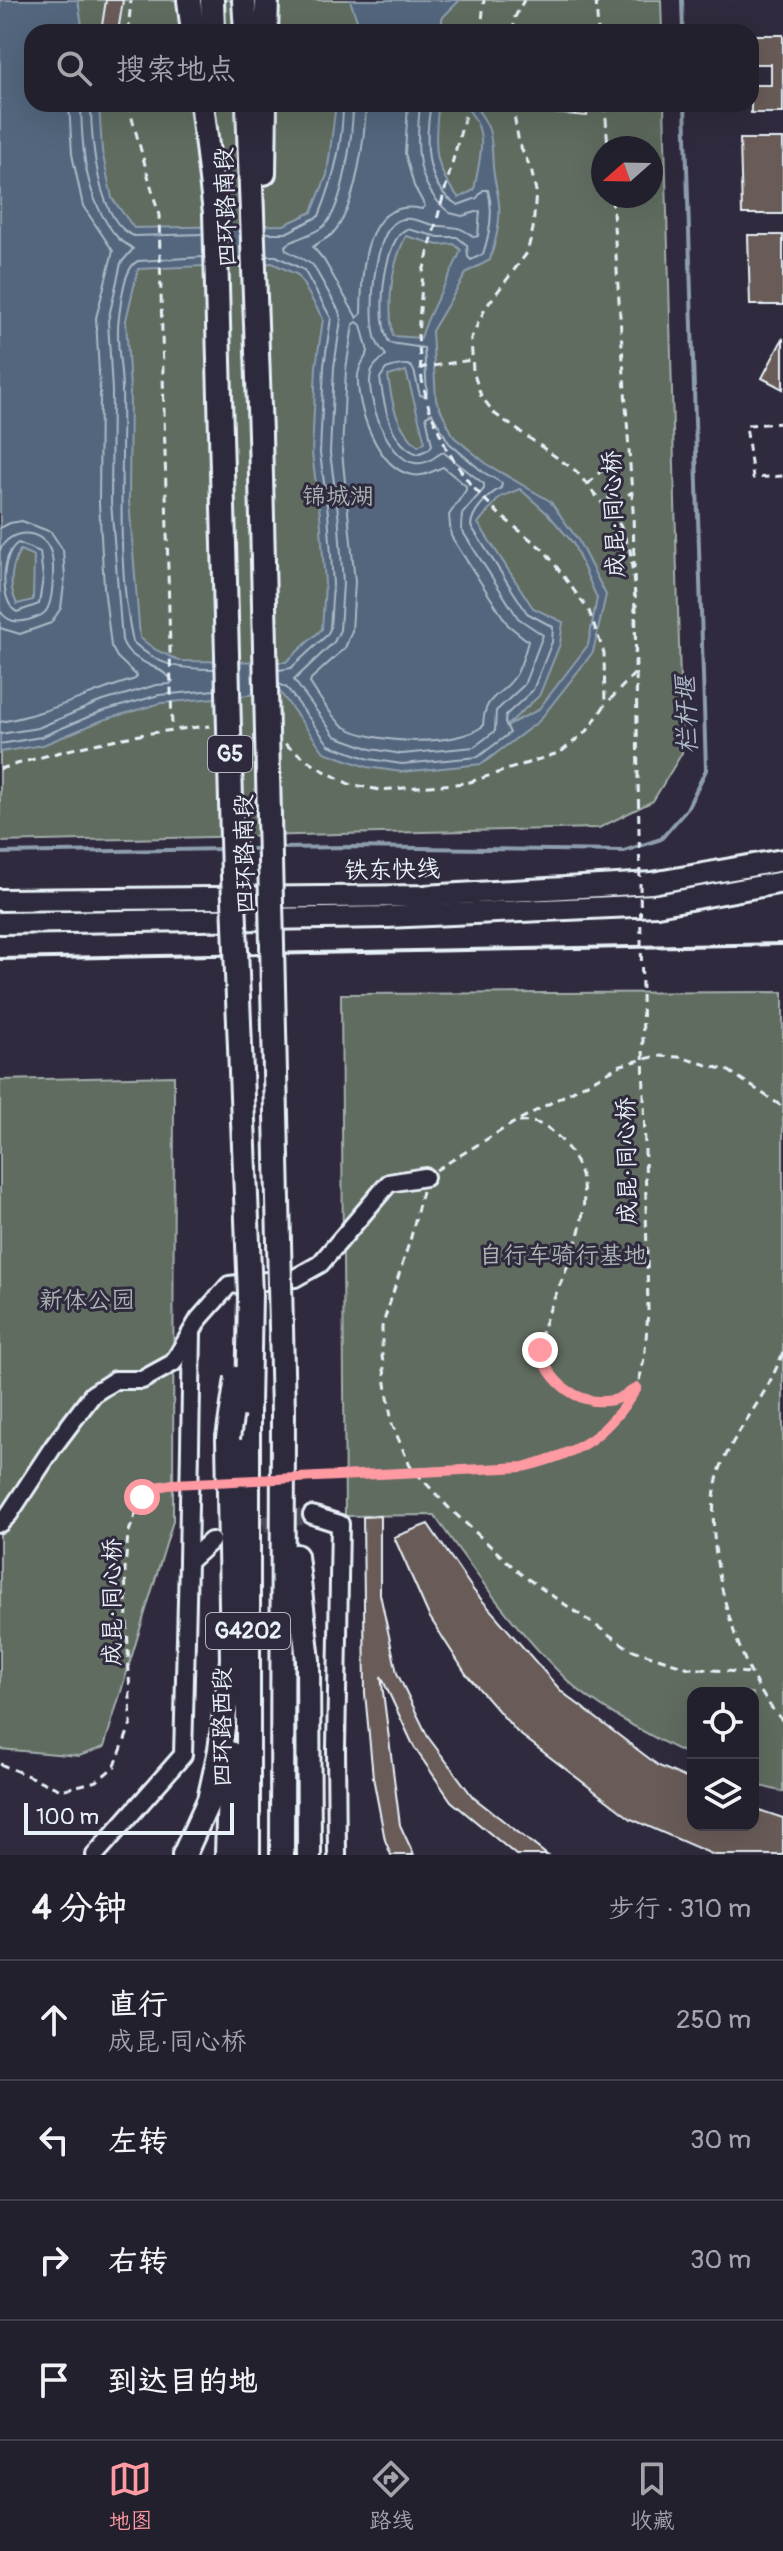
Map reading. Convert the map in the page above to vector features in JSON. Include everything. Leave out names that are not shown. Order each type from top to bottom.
[{"type":"highway","points":[[189,0],[192,24]]},
{"type":"highway","points":[[212,0],[213,24]]},
{"type":"highway","points":[[244,0],[246,24]]},
{"type":"highway","points":[[266,24],[267,0]]},
{"type":"highway","points":[[203,112],[215,213]]},
{"type":"highway","name":"四环路南段","points":[[214,112],[233,875],[250,1294],[248,1406]]},
{"type":"highway","name":"四环路南段","points":[[248,112],[260,434],[284,1447]]},
{"type":"highway","points":[[260,434],[265,112]]},
{"type":"highway","name":"G5","points":[[184,1855],[209,1800],[220,1750],[232,1660],[228,1438],[250,1294]]},
{"type":"highway","name":"四环路西段","points":[[248,1406],[248,1855]]},
{"type":"highway","name":"G5","points":[[284,1447],[308,1660],[309,1855]]},
{"type":"highway","name":"G4202","points":[[282,1855],[284,1447]]},
{"type":"highway","points":[[227,1855],[232,1660]]},
{"type":"main road","name":"铁东快线","points":[[0,900],[424,896],[652,883],[783,860]]},
{"type":"main road","name":"铁东快线","points":[[0,923],[386,917],[657,905],[783,882]]},
{"type":"street","points":[[0,1523],[93,1394],[115,1380],[142,1380],[173,1363],[192,1329],[229,1285],[295,1278],[320,1264],[389,1183],[425,1177]]},
{"type":"street","points":[[95,1855],[183,1755],[192,1329]]},
{"type":"street","points":[[312,1515],[340,1524],[337,1855]]},
{"type":"street","points":[[188,1562],[211,1541]]},
{"type":"path","points":[[129,24],[131,0]]},
{"type":"path","points":[[482,24],[484,0]]},
{"type":"path","points":[[514,24],[524,0]]},
{"type":"path","points":[[596,0],[598,24]]},
{"type":"path","points":[[130,112],[159,215],[172,729]]},
{"type":"path","points":[[466,112],[423,272],[419,368],[429,408],[447,450],[470,484],[500,515],[545,551],[589,611],[604,653],[605,705]]},
{"type":"path","points":[[285,744],[317,767],[349,784],[380,790],[467,783],[561,752],[588,730],[605,705],[635,673],[636,603],[630,550],[620,525],[576,471],[495,414],[481,396],[473,371],[471,338],[486,307],[527,253],[533,229],[536,191],[531,169],[519,143],[513,112]]},
{"type":"path","points":[[606,112],[607,136]]},
{"type":"path","name":"成昆·同心桥","points":[[0,1764],[61,1790],[97,1781],[115,1766],[131,1724],[125,1570],[128,1534],[142,1497],[157,1487],[523,1467],[557,1458],[600,1435],[619,1415],[637,1388],[645,1351],[648,1311],[632,492],[613,208]]},
{"type":"path","points":[[419,368],[473,360]]},
{"type":"path","points":[[783,423],[746,425],[753,478],[783,476]]},
{"type":"path","points":[[588,484],[608,464],[619,476],[606,493],[613,505],[632,492]]},
{"type":"path","points":[[0,769],[65,749],[172,729],[216,726]]},
{"type":"path","points":[[749,1673],[689,1668],[630,1649],[522,1575],[449,1508],[410,1466],[392,1424],[382,1356],[382,1327],[411,1237],[425,1177],[515,1122],[621,1065],[657,1056],[679,1057],[729,1071],[783,1107]]},
{"type":"path","points":[[515,1122],[532,1121],[545,1126],[562,1140],[574,1157],[585,1199],[582,1226],[541,1334],[540,1350],[544,1365],[562,1388],[597,1401],[616,1400],[637,1388]]},
{"type":"path","points":[[783,1353],[766,1389],[728,1450],[715,1487],[712,1527],[717,1564],[749,1673],[764,1699],[783,1721]]},
{"type":"green space","name":"锦城湖","points":[[0,0],[661,0],[662,24],[24,24],[24,112],[664,112],[682,753],[653,801],[599,828],[0,842]]},
{"type":"green space","name":"自行车骑行基地","points":[[783,992],[783,1792],[759,1786],[759,1687],[687,1687],[687,1754],[611,1713],[568,1681],[514,1622],[434,1515],[345,1516],[341,994]]},
{"type":"green space","name":"新体公园","points":[[174,1076],[173,1521],[104,1747],[79,1756],[0,1749],[0,1080]]},
{"type":"water","name":"锦城湖","points":[[0,0],[78,0],[82,24],[24,24],[24,112],[100,112],[102,151],[112,198],[134,228],[284,225],[312,212],[327,175],[335,112],[438,112],[437,156],[444,176],[459,198],[474,190],[481,144],[477,124],[470,112],[479,112],[490,134],[499,204],[498,225],[490,260],[467,272],[432,331],[436,400],[454,437],[488,465],[550,501],[578,540],[606,595],[593,652],[539,721],[482,764],[402,772],[367,767],[324,752],[280,692],[161,703],[103,720],[43,745],[0,752]],"holes":[[[406,236],[438,245],[454,244],[461,250],[421,338],[393,336],[390,311],[392,285]],[[272,263],[298,275],[323,319],[316,366],[312,454],[325,584],[322,629],[286,662],[180,661],[156,650],[140,638],[129,501],[130,390],[126,320],[138,269]],[[406,371],[425,442],[418,446],[400,423],[388,376]],[[520,489],[548,514],[573,543],[597,598],[588,645],[538,710],[506,726],[539,696],[560,644],[563,622],[533,608],[478,523],[500,497]],[[20,550],[34,556],[33,600],[17,604],[12,577]]]},
{"type":"water","points":[[350,0],[460,0],[442,18],[442,24],[358,24]]},
{"type":"building","points":[[106,0],[123,0],[119,24],[102,24]]},
{"type":"building","points":[[759,35],[783,35],[783,113],[751,113],[759,112],[759,85],[771,85],[771,64],[759,64]]},
{"type":"building","points":[[542,112],[587,112],[587,116]]},
{"type":"building","points":[[740,139],[783,139],[783,214],[742,214]]},
{"type":"building","points":[[748,235],[783,235],[783,305],[750,305]]},
{"type":"building","points":[[783,338],[783,389],[762,378]]},
{"type":"building","points":[[380,1516],[380,1594],[397,1673],[428,1737],[473,1797],[547,1855],[516,1855],[451,1801],[414,1747],[381,1676],[400,1825],[414,1855],[391,1855],[385,1840],[373,1777],[365,1693],[363,1517]]},
{"type":"building","points":[[428,1524],[474,1591],[562,1692],[659,1766],[687,1778],[687,1831],[759,1831],[759,1810],[783,1818],[783,1855],[714,1855],[631,1819],[517,1732],[466,1674],[429,1616],[394,1537]]},
{"type":"waterway","name":"栏杆堰","points":[[682,0],[683,24]]},
{"type":"waterway","name":"栏杆堰","points":[[278,848],[624,851],[661,839],[687,809],[706,770],[685,112]]},
{"type":"waterway","name":"栏杆堰","points":[[0,853],[226,849]]},
{"type":"waterway","name":"栏杆堰","points":[[238,849],[262,849]]},
{"type":"tunnel","points":[[240,1532],[312,1515]]},
{"type":"railway","points":[[0,959],[783,944]]},
{"type":"route","points":[[142,1497],[157,1487],[173,1484],[523,1467],[557,1458],[600,1435],[619,1415],[637,1388],[616,1400],[597,1401],[578,1396],[562,1388],[552,1378],[540,1350]]}]
